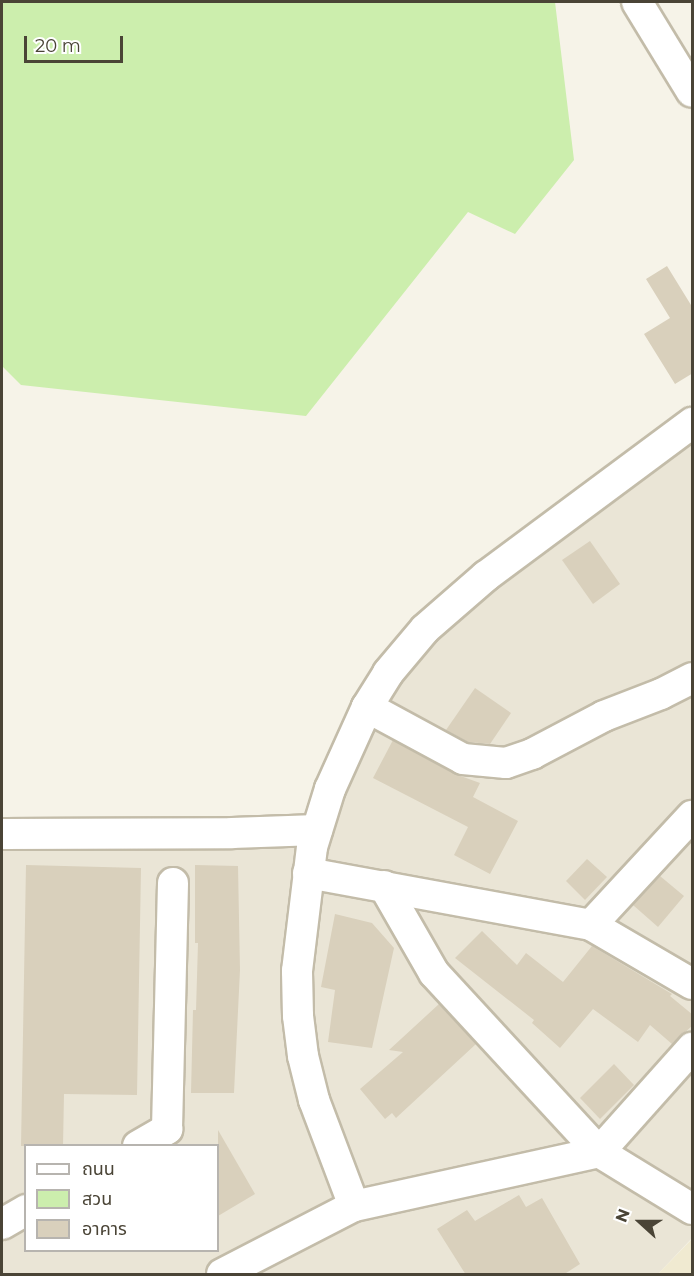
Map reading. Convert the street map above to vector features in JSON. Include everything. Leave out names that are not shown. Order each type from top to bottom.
[{"type":"street","points":[[637,2],[693,92]]},
{"type":"street","points":[[354,1206],[314,1100],[303,1056],[298,1016],[297,971],[308,873],[317,830],[330,789],[367,707],[388,673],[425,629],[486,576],[693,423]]},
{"type":"street","points":[[367,707],[463,759],[506,763],[532,754],[604,716],[661,694],[693,678]]},
{"type":"street","points":[[591,925],[693,816]]},
{"type":"street","points":[[2,834],[232,833],[317,830]]},
{"type":"street","points":[[308,873],[591,925],[693,984]]},
{"type":"street","points":[[141,1144],[167,1129],[172,883]]},
{"type":"street","points":[[384,886],[434,973],[599,1152],[693,1209]]},
{"type":"street","points":[[222,1275],[354,1206],[599,1152],[693,1048]]},
{"type":"shaded area","points":[[692,423],[692,1238],[658,1274],[2,1274],[2,834],[317,830],[388,673]]},
{"type":"shaded area","points":[[692,1239],[692,1274],[658,1274]]},
{"type":"green space","points":[[2,2],[555,2],[574,160],[515,234],[468,212],[306,416],[21,385],[2,366]]},
{"type":"building","points":[[667,266],[691,305],[693,303],[693,373],[675,384],[644,334],[670,318],[646,279]]},
{"type":"building","points":[[590,541],[620,584],[593,604],[562,560]]},
{"type":"building","points":[[475,688],[511,713],[490,744],[468,742],[446,730]]},
{"type":"building","points":[[393,740],[455,774],[480,783],[473,797],[518,821],[490,874],[454,855],[468,827],[373,778]]},
{"type":"building","points":[[587,859],[607,877],[585,900],[566,881]]},
{"type":"building","points":[[26,865],[141,868],[137,1095],[64,1094],[63,1144],[24,1144],[21,1146]]},
{"type":"building","points":[[195,865],[238,866],[240,970],[234,1093],[191,1093],[193,1010],[196,1010],[198,943],[195,943]]},
{"type":"building","points":[[660,876],[684,896],[658,927],[633,905]]},
{"type":"building","points":[[335,914],[372,923],[394,948],[372,1048],[328,1042],[335,990],[321,987]]},
{"type":"building","points":[[482,931],[517,965],[526,953],[563,982],[592,946],[672,994],[670,996],[693,1015],[693,1025],[672,1044],[650,1025],[638,1042],[593,1009],[560,1048],[532,1023],[534,1020],[455,958]]},
{"type":"building","points":[[439,1004],[476,1044],[396,1118],[392,1113],[385,1119],[360,1089],[403,1052],[389,1050]]},
{"type":"building","points":[[614,1064],[634,1085],[600,1119],[580,1098]]},
{"type":"building","points":[[218,1130],[255,1194],[219,1215],[219,1144]]},
{"type":"building","points":[[519,1195],[526,1207],[542,1198],[580,1264],[563,1275],[466,1275],[437,1229],[467,1210],[475,1221]]}]
